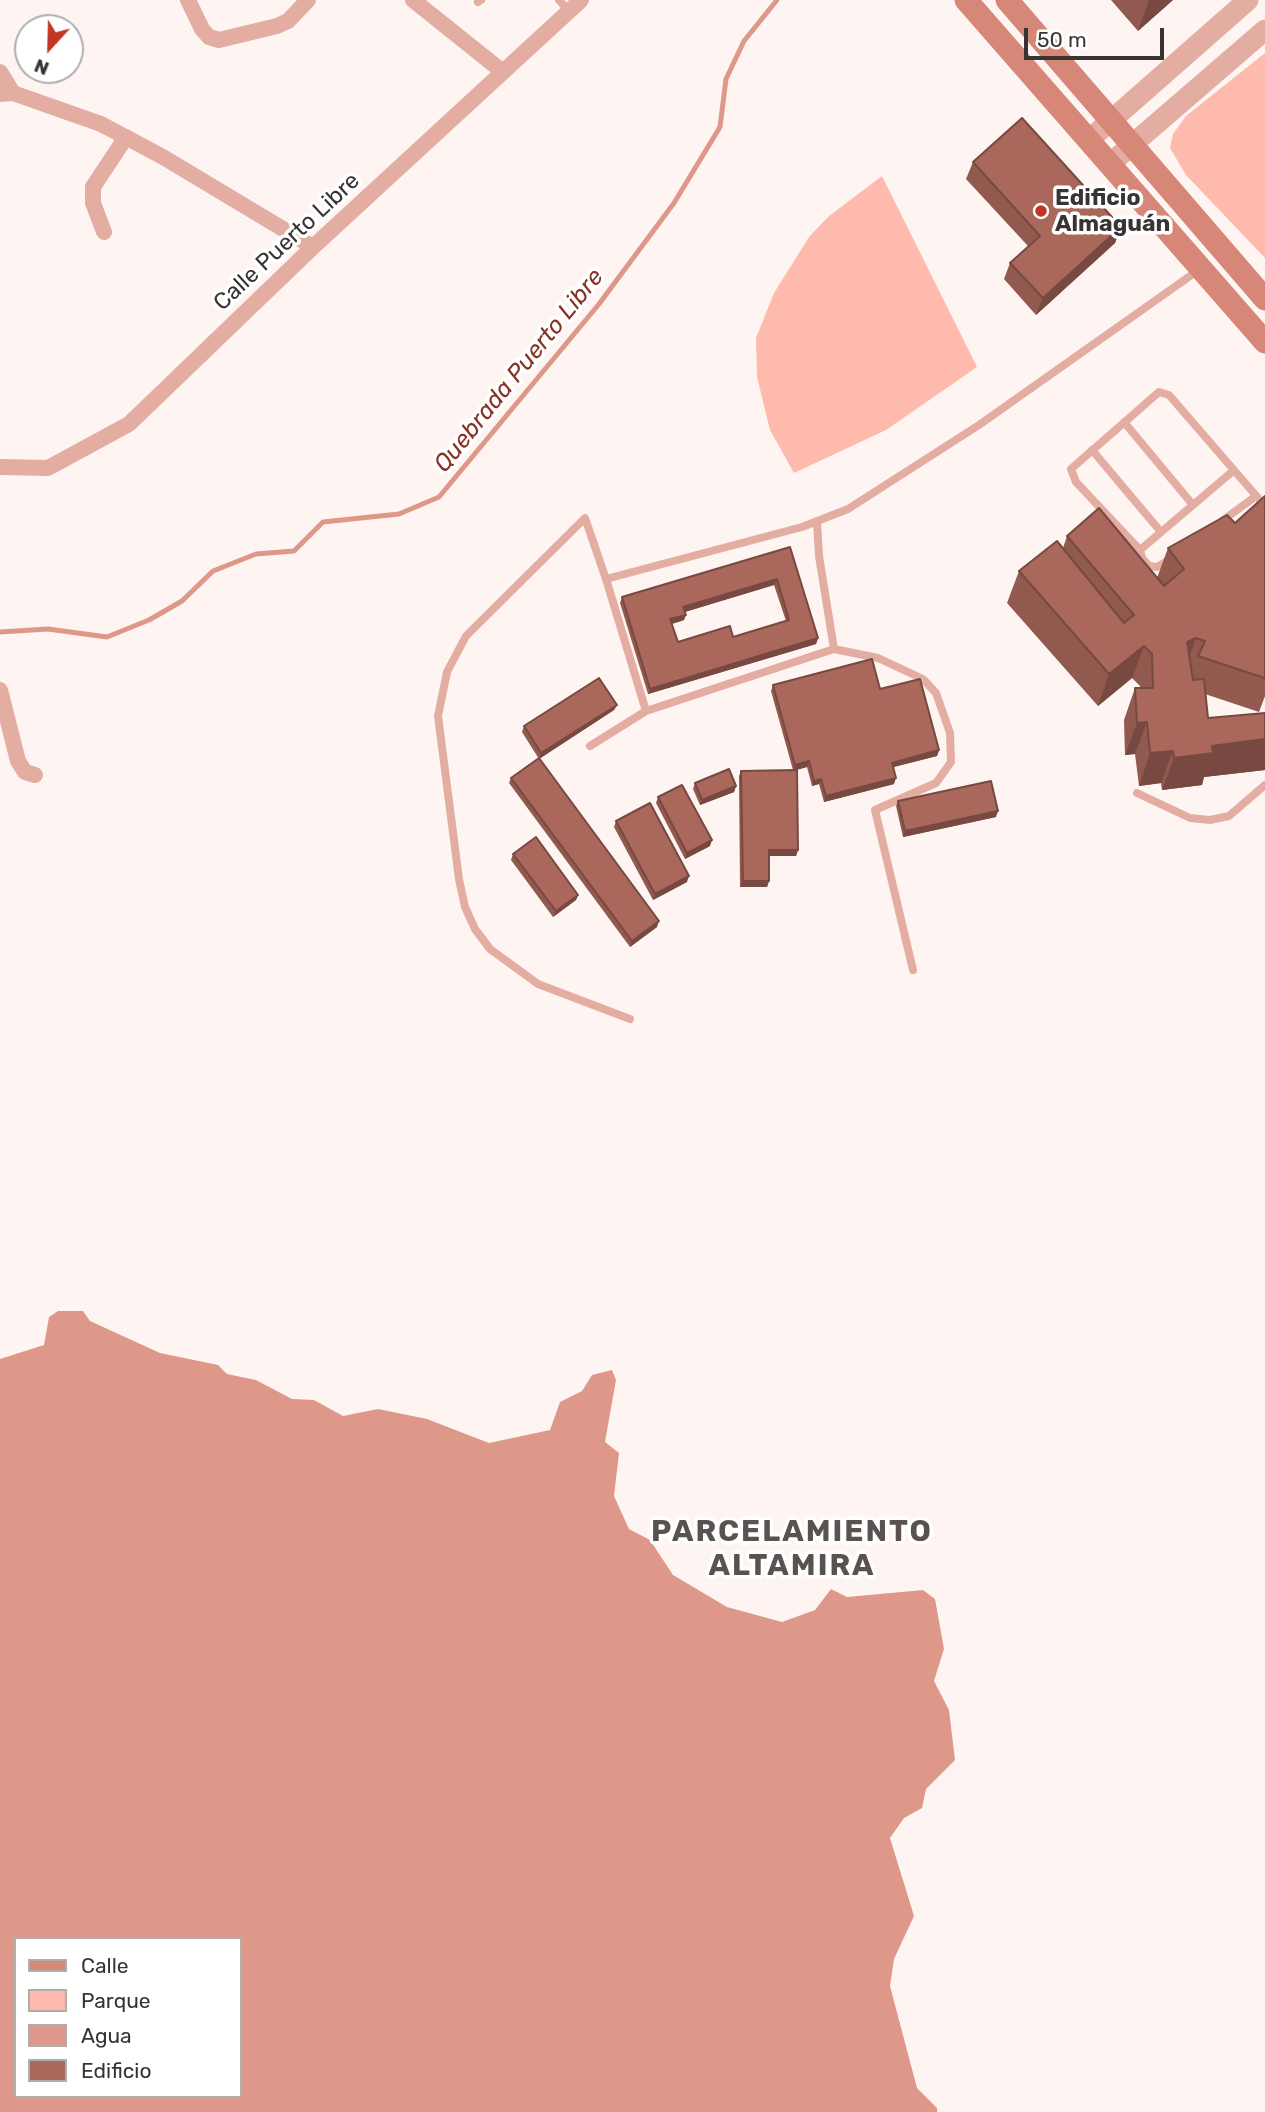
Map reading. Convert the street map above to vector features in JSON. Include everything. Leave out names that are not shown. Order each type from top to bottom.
[{"type":"main road","points":[[967,0],[1265,342]]},
{"type":"main road","points":[[1007,0],[1265,299]]},
{"type":"street","points":[[188,0],[202,29],[209,37],[219,40],[277,26],[288,21],[309,0]]},
{"type":"street","points":[[413,0],[503,72]]},
{"type":"street","points":[[1090,139],[1248,0]]},
{"type":"street","name":"Calle Puerto Libre","points":[[0,467],[48,468],[129,424],[313,247],[503,72],[570,4]]},
{"type":"street","points":[[1111,163],[1265,30]]},
{"type":"street","points":[[0,72],[7,93],[56,106],[126,137],[313,247]]},
{"type":"street","points":[[104,232],[93,203],[93,187],[126,137]]},
{"type":"street","points":[[1201,269],[1224,251]]},
{"type":"street","points":[[0,690],[18,761],[25,772],[35,775]]},
{"type":"lane","points":[[606,579],[817,521],[848,509],[979,425],[1201,269]]},
{"type":"lane","points":[[1174,556],[1157,567],[1149,566],[1142,558],[1140,550],[1072,475],[1071,469],[1159,392],[1165,392],[1265,506]]},
{"type":"lane","points":[[1124,422],[1192,505]]},
{"type":"lane","points":[[1092,450],[1161,532]]},
{"type":"lane","points":[[1140,550],[1233,471]]},
{"type":"lane","points":[[1215,526],[1256,496]]},
{"type":"lane","points":[[630,1019],[538,984],[490,949],[475,929],[459,879],[438,716],[447,673],[467,636],[586,518],[646,710]]},
{"type":"lane","points":[[817,521],[819,556],[834,649]]},
{"type":"lane","points":[[590,746],[646,710],[834,649],[878,658],[923,679],[936,693],[950,733],[951,762],[936,783],[875,810],[913,970]]},
{"type":"lane","points":[[1137,793],[1190,818],[1210,820],[1229,816],[1265,785]]},
{"type":"green space","points":[[1265,53],[1265,258],[1186,175],[1170,148],[1173,134],[1186,116]]},
{"type":"green space","points":[[882,176],[977,367],[886,430],[794,473],[770,430],[757,377],[756,338],[774,293],[809,237],[829,216]]},
{"type":"water","points":[[58,1311],[83,1311],[90,1321],[160,1353],[218,1365],[227,1374],[256,1380],[292,1399],[314,1400],[343,1416],[378,1409],[427,1419],[489,1443],[550,1430],[560,1402],[582,1391],[592,1375],[612,1370],[616,1380],[605,1442],[619,1453],[614,1496],[629,1529],[650,1540],[673,1575],[727,1607],[782,1622],[815,1610],[831,1589],[847,1597],[923,1590],[935,1599],[944,1649],[934,1681],[949,1710],[955,1760],[926,1789],[922,1808],[904,1818],[890,1838],[914,1916],[894,1959],[890,1986],[917,2088],[937,2108],[937,2112],[0,2112],[0,1359],[44,1345],[49,1317]]},
{"type":"building","name":"Edificio Almaguán","points":[[1022,118],[1121,227],[1043,298],[1010,263],[1040,236],[973,162]]},
{"type":"building","points":[[1265,496],[1265,678],[1198,656],[1205,641],[1196,638],[1187,642],[1193,680],[1204,679],[1208,718],[1265,713],[1265,739],[1212,746],[1213,753],[1174,758],[1173,751],[1150,753],[1147,722],[1137,723],[1135,688],[1153,688],[1152,654],[1144,646],[1109,674],[1019,571],[1057,541],[1124,623],[1134,615],[1067,536],[1099,508],[1164,586],[1184,569],[1168,548],[1227,515],[1235,523]]},
{"type":"building","points":[[790,547],[818,638],[650,689],[622,597]],"holes":[[[777,579],[789,620],[733,637],[730,626],[678,642],[670,619],[686,615],[683,607]]]},
{"type":"building","points":[[872,659],[880,689],[920,679],[939,750],[892,763],[896,778],[826,796],[821,779],[814,781],[809,761],[795,765],[773,685]]},
{"type":"building","points":[[599,678],[617,705],[541,753],[524,726]]},
{"type":"building","points":[[539,758],[659,921],[632,941],[511,778]]},
{"type":"building","points":[[729,769],[736,786],[702,800],[695,783]]},
{"type":"building","points":[[797,770],[798,850],[769,850],[769,881],[743,881],[741,771]]},
{"type":"building","points":[[991,781],[998,811],[905,831],[898,801]]},
{"type":"building","points":[[682,785],[712,840],[687,853],[658,797]]},
{"type":"building","points":[[650,803],[689,876],[655,894],[616,821]]},
{"type":"building","points":[[536,837],[578,895],[556,911],[513,854]]},
{"type":"waterway","name":"Quebrada Puerto Libre","points":[[0,632],[48,629],[107,637],[149,620],[182,601],[213,571],[256,554],[294,551],[323,522],[399,514],[439,497],[599,304],[674,203],[720,127],[726,79],[744,41],[777,0]]},
{"type":"place","name":"Edificio Almaguán","points":[[1041,211]]},
{"type":"district","name":"PARCELAMIENTO ALTAMIRA","points":[[792,1549]]}]
